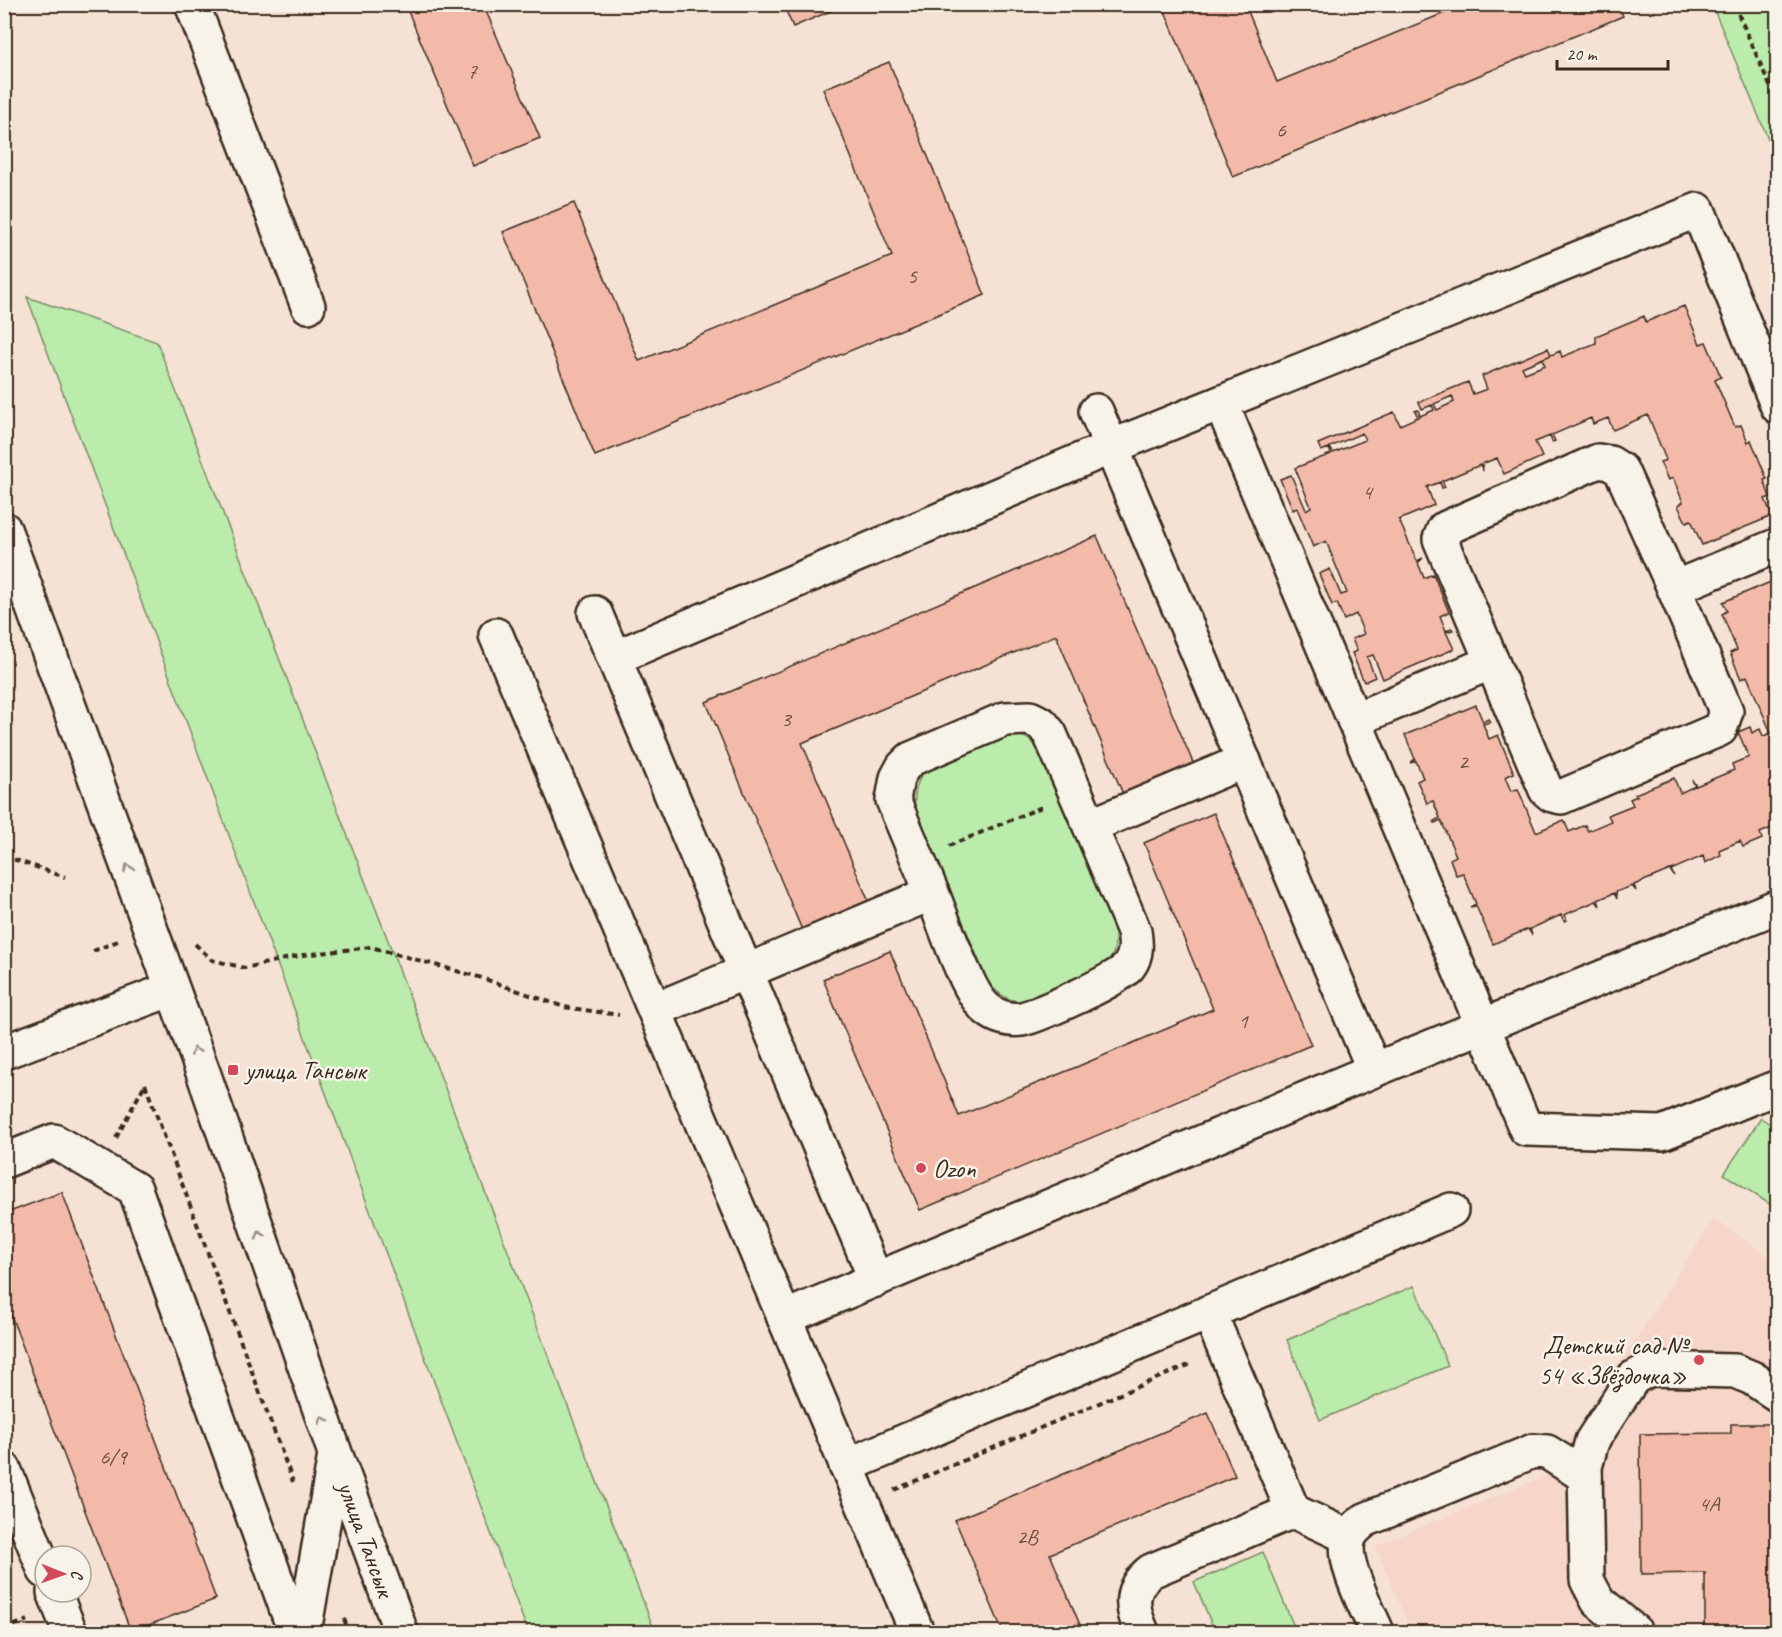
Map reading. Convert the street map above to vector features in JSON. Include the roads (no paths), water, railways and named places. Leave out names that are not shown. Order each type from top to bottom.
[{"type":"street","points":[[192,4],[308,306]]},
{"type":"street","points":[[614,658],[1111,447],[1698,210],[1778,406]]},
{"type":"street","points":[[1221,403],[1526,1129],[1662,1133],[1778,1087]]},
{"type":"street","points":[[1096,411],[1374,1070]]},
{"type":"street","points":[[1598,461],[1610,463],[1621,470],[1674,588],[1726,711],[1720,729],[1561,798],[1552,795],[1546,790],[1440,539],[1441,533],[1444,529],[1598,461]]},
{"type":"street","name":"улица Тансык","points":[[4,529],[172,989],[335,1453],[401,1632]]},
{"type":"street","points":[[1674,588],[1778,545]]},
{"type":"street","points":[[595,613],[876,1280]]},
{"type":"street","points":[[496,635],[917,1632]]},
{"type":"street","points":[[1354,720],[1492,662]]},
{"type":"street","points":[[1021,717],[1042,724],[1050,734],[1090,826],[1134,931],[1136,945],[1134,957],[1128,968],[1114,979],[1022,1018],[998,1016],[976,998],[893,800],[897,778],[911,759],[1005,719],[1021,717]]},
{"type":"street","points":[[1090,826],[1244,761]]},
{"type":"street","points":[[655,1010],[932,893]]},
{"type":"street","points":[[784,1318],[1374,1070],[1778,906]]},
{"type":"street","points":[[4,1053],[172,989]]},
{"type":"street","points":[[4,1161],[54,1141],[135,1190],[295,1632]]},
{"type":"street","points":[[846,1466],[1451,1210]]},
{"type":"street","points":[[1209,1312],[1293,1511],[1349,1537]]},
{"type":"street","points":[[1635,1632],[1598,1601],[1589,1587],[1586,1572],[1585,1476],[1592,1441],[1633,1378],[1645,1371],[1656,1369],[1735,1371],[1752,1378],[1778,1395]]},
{"type":"street","points":[[1377,1632],[1348,1562],[1349,1537],[1365,1520],[1533,1451],[1547,1452],[1585,1476]]},
{"type":"street","points":[[304,1632],[335,1453]]},
{"type":"street","points":[[4,1469],[34,1544]]},
{"type":"street","points":[[1142,1632],[1132,1607],[1136,1588],[1142,1578],[1151,1571],[1293,1511]]},
{"type":"street","points":[[59,1604],[70,1632]]},
{"type":"place","name":"улица Тансык","points":[[233,1070]]},
{"type":"place","name":"Ozon","points":[[921,1168]]},
{"type":"place","name":"Детский сад № 54 «Звёздочка»","points":[[1699,1360]]}]
